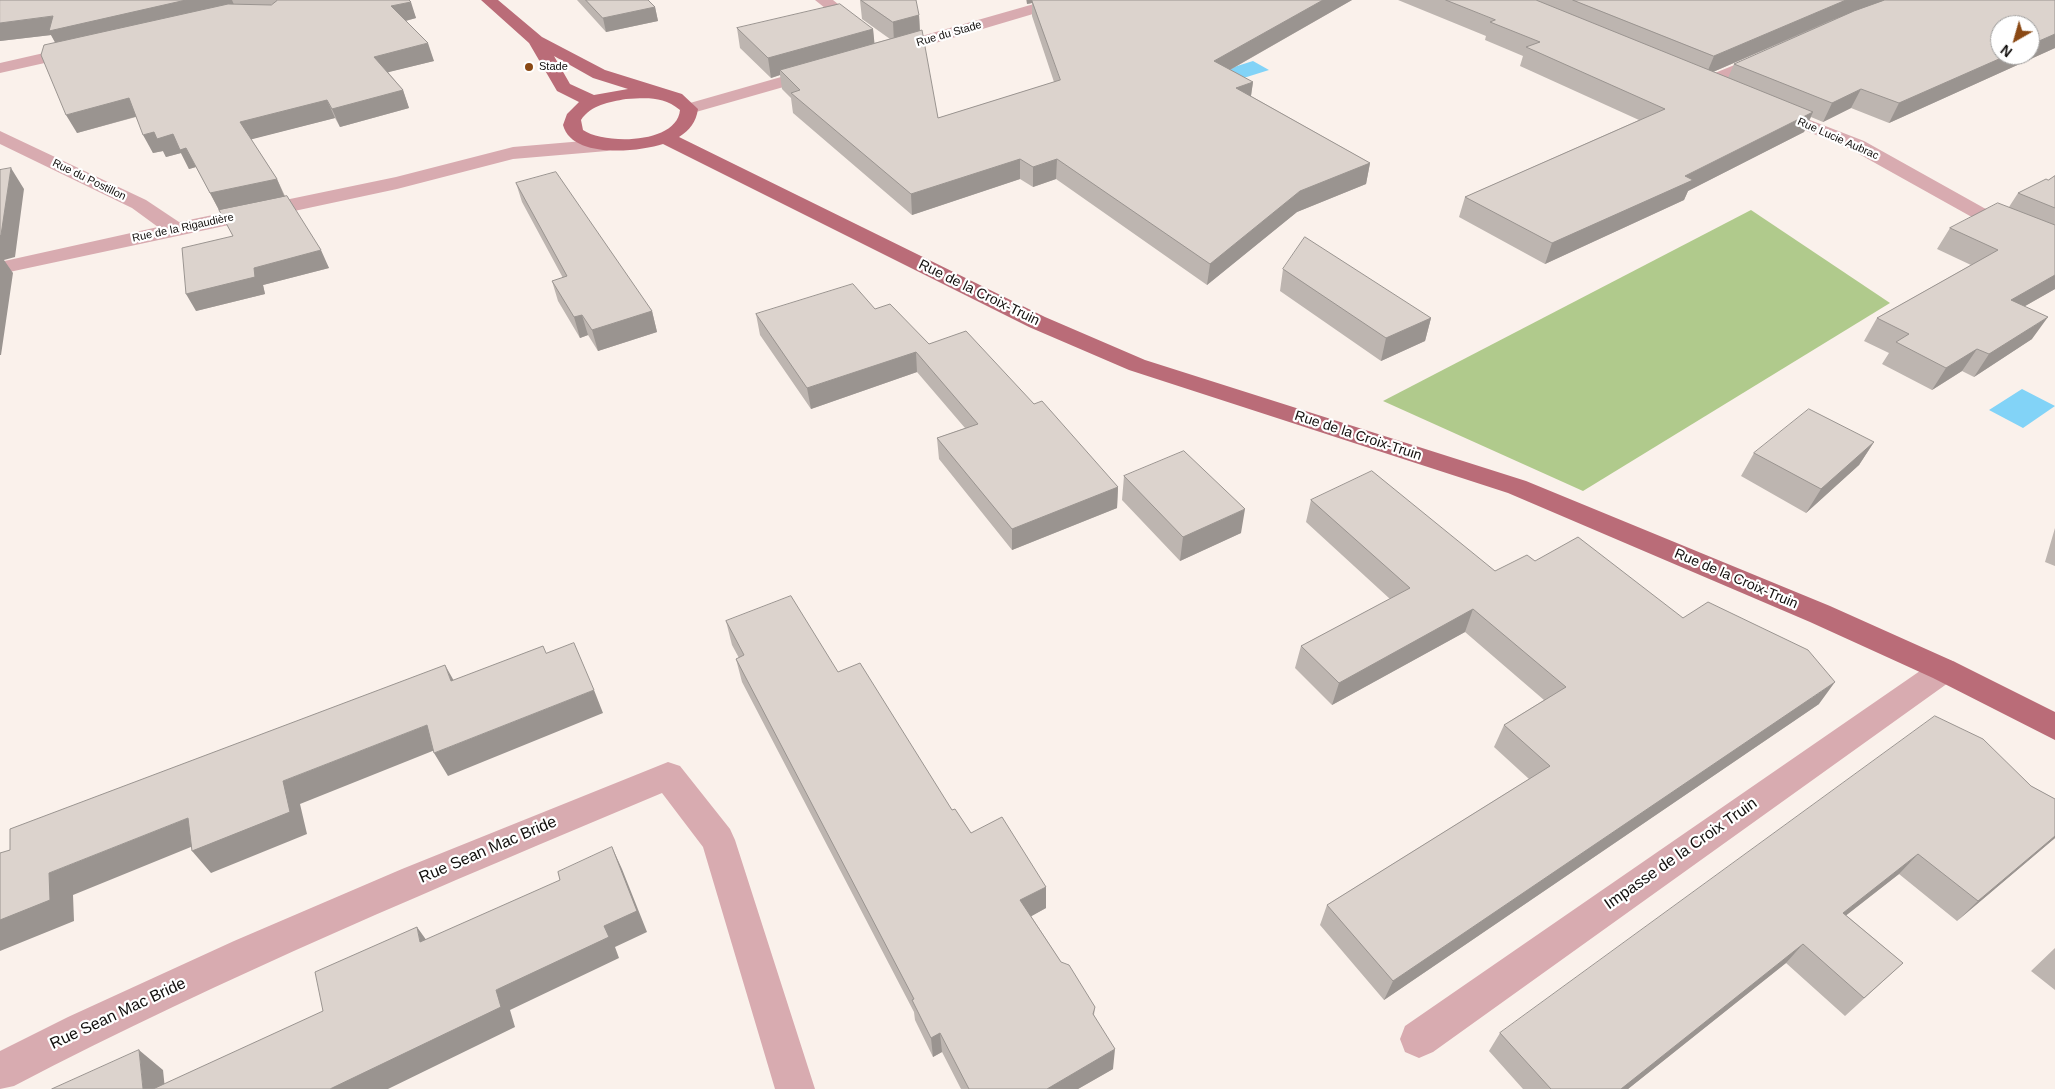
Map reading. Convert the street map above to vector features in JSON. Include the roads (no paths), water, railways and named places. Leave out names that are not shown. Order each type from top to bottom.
[{"type":"main road","points":[[488,0],[536,40],[599,74],[676,98],[689,109],[687,120],[678,129],[664,137],[628,145],[607,145],[587,141],[576,134],[571,126],[572,119],[580,110],[593,102],[624,93],[661,94]]},
{"type":"main road","points":[[536,40],[564,87],[593,102]]},
{"type":"main road","name":"Rue de la Croix-Truin","points":[[664,137],[1037,322],[1137,365],[1517,487],[1820,614],[1944,670],[2055,727]]},
{"type":"street","points":[[822,0],[891,50]]},
{"type":"street","name":"Rue du Stade","points":[[873,56],[1065,0]]},
{"type":"street","points":[[0,68],[94,47]]},
{"type":"street","points":[[1706,83],[1777,52]]},
{"type":"street","points":[[689,109],[828,69]]},
{"type":"street","points":[[1687,75],[1732,94]]},
{"type":"street","name":"Rue Lucie Aubrac","points":[[1759,105],[1857,146],[1977,212],[2055,245]]},
{"type":"street","name":"Rue de la Rigaudière","points":[[513,153],[571,126]]},
{"type":"street","name":"Rue du Postillon","points":[[0,137],[139,204],[175,229]]},
{"type":"street","name":"Rue de la Rigaudière","points":[[0,268],[397,183],[513,153],[607,145]]},
{"type":"street","name":"Impasse de la Croix Truin","points":[[1418,1039],[1944,670]]},
{"type":"street","name":"Rue Sean Mac Bride","points":[[0,1072],[92,1024],[355,906],[668,776],[718,840],[795,1089]]},
{"type":"water","points":[[1253,61],[1269,70],[1234,81],[1218,72]]},
{"type":"water","points":[[2022,389],[2055,406],[2023,428],[1989,410]]},
{"type":"place","name":"Stade","points":[[529,67]]}]
